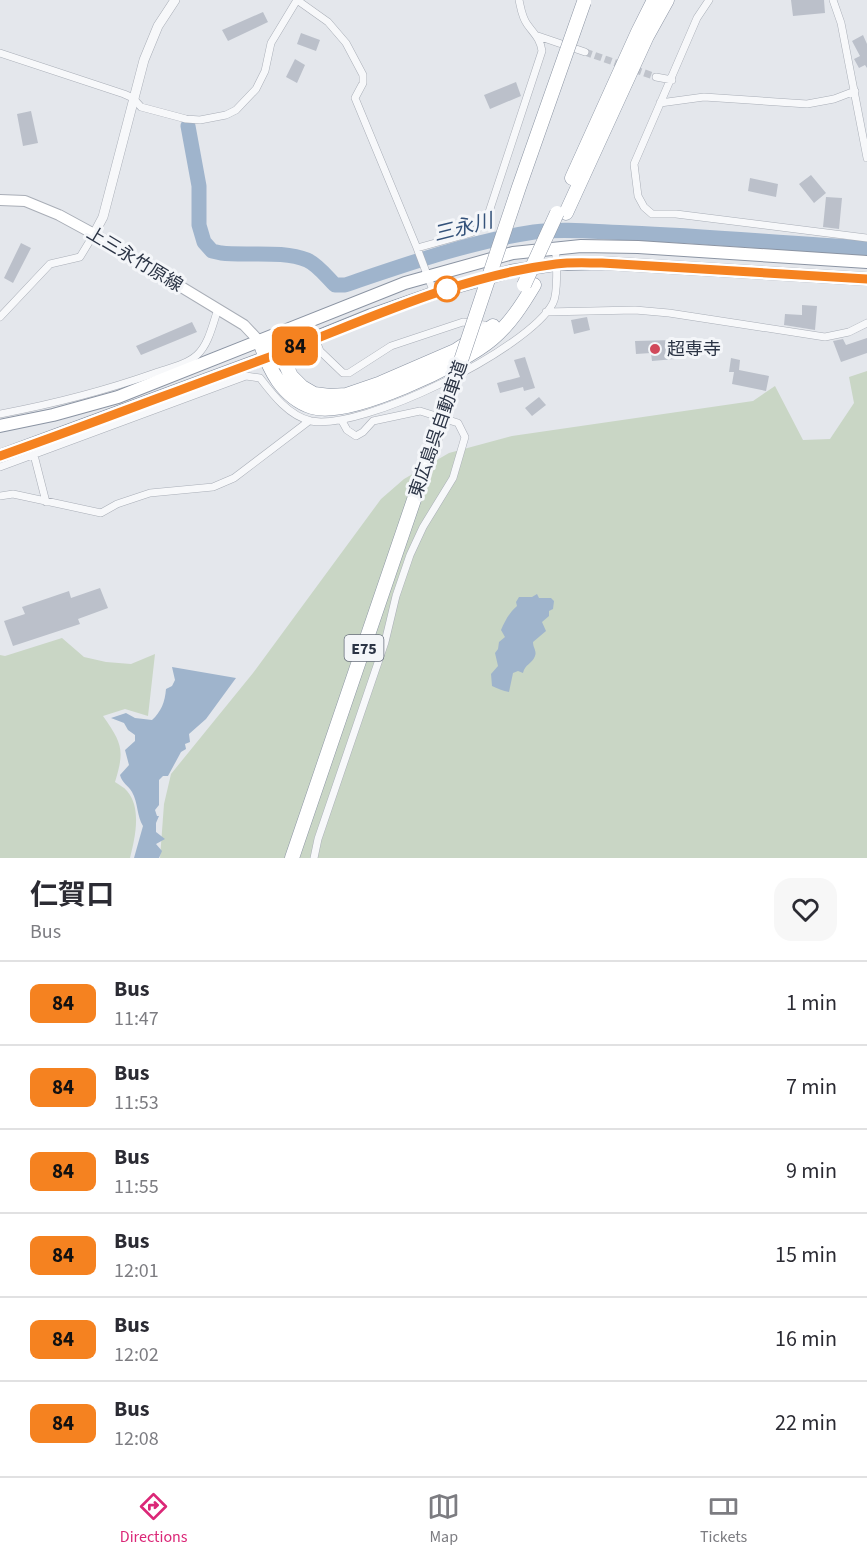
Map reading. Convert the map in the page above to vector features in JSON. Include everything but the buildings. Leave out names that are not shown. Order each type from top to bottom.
[{"type":"highway","points":[[562,213],[638,32],[654,0]]},
{"type":"highway","points":[[260,342],[280,386],[301,402],[314,408],[330,410],[355,405],[419,379],[473,353],[510,322],[647,36],[667,0]]},
{"type":"highway","name":"東広島呉自動車道","points":[[292,858],[519,187],[585,1]]},
{"type":"highway","points":[[0,426],[53,415],[118,397],[405,283],[513,253],[581,246],[638,247],[867,262]]},
{"type":"highway","points":[[0,456],[204,385],[315,338],[434,293],[512,271],[558,264],[631,264],[867,279]]},
{"type":"highway","points":[[260,342],[280,352],[291,376],[302,387],[315,394],[330,396],[362,391],[455,351],[487,332],[529,285]]},
{"type":"main road","name":"上三永竹原線","points":[[0,200],[25,201],[40,206],[94,234],[244,325],[260,342]]},
{"type":"street","points":[[0,317],[50,264],[80,257],[94,234],[103,217],[144,60],[158,26],[175,0]]},
{"type":"street","points":[[0,53],[124,94],[133,98],[141,107],[186,119],[200,120],[226,115],[236,110],[256,89],[265,70],[271,43],[297,0],[328,22],[346,43],[363,75],[363,83],[355,98],[434,293]]},
{"type":"street","points":[[417,248],[471,233],[481,226],[484,220],[542,51],[538,36],[522,13],[519,0]]},
{"type":"street","points":[[709,0],[697,18],[634,164],[638,196],[644,207],[652,214],[676,214],[867,238]]},
{"type":"street","points":[[832,0],[841,23],[867,158]]},
{"type":"street","points":[[538,36],[585,52]]},
{"type":"street","points":[[656,77],[672,80]]},
{"type":"street","points":[[660,103],[704,97],[807,104],[834,99],[855,91]]},
{"type":"street","points":[[0,467],[204,385],[246,376],[260,378],[282,405],[309,421],[355,418],[391,405],[485,360],[517,338],[546,312],[554,301],[558,264],[555,248]]},
{"type":"street","points":[[0,414],[50,405],[116,387],[182,364],[203,349],[218,309]]},
{"type":"street","points":[[546,312],[634,310],[669,313],[825,337],[849,332],[867,323]]},
{"type":"street","points":[[315,338],[320,351],[343,373],[349,373],[391,346],[463,322],[484,325]]},
{"type":"street","points":[[506,333],[517,338]]},
{"type":"street","points":[[314,858],[318,839],[367,689],[385,642],[396,596],[410,555],[423,528],[453,478],[465,437],[458,423],[420,411],[373,421],[356,436],[347,430],[342,420]]},
{"type":"street","points":[[0,496],[13,494],[101,513],[117,504],[150,493],[213,487],[234,478],[309,421]]},
{"type":"street","points":[[34,454],[46,502]]},
{"type":"green space","points":[[867,371],[867,858],[160,858],[164,804],[171,774],[253,673],[381,499],[404,479],[449,453],[512,436],[753,401],[775,386],[803,440],[830,439],[854,403],[849,377]]},
{"type":"green space","points":[[62,638],[84,657],[106,662],[131,664],[155,654],[148,716],[125,709],[103,716],[120,747],[120,762],[115,782],[123,787],[132,798],[136,814],[130,858],[0,858],[0,655],[5,656]]},
{"type":"water","points":[[537,594],[539,598],[551,598],[554,601],[549,616],[542,622],[546,631],[533,642],[536,653],[534,659],[523,673],[518,671],[513,673],[509,692],[492,686],[491,674],[498,666],[495,653],[499,642],[505,637],[501,630],[504,623],[517,606],[516,602],[519,597],[532,597]]},
{"type":"water","points":[[172,667],[236,678],[206,719],[189,734],[190,742],[185,744],[186,749],[181,752],[168,776],[163,776],[159,780],[159,805],[155,810],[159,816],[156,832],[165,839],[156,844],[162,851],[159,858],[134,858],[143,826],[134,796],[120,775],[129,765],[125,750],[135,741],[135,735],[124,723],[111,718],[126,713],[135,718],[152,720],[162,706],[166,689],[172,686],[175,680]]},
{"type":"waterway","name":"三永川","points":[[188,126],[199,186],[199,225],[204,242],[212,251],[297,257],[314,264],[335,285],[345,285],[462,248],[510,236],[546,231],[660,234],[867,248]]},
{"type":"tunnel","points":[[585,52],[656,77]]},
{"type":"bus line","name":"84","points":[[0,456],[266,358],[370,315],[434,293],[512,271],[558,264],[602,263],[867,279]]},
{"type":"place","name":"超専寺","points":[[655,349]]}]
